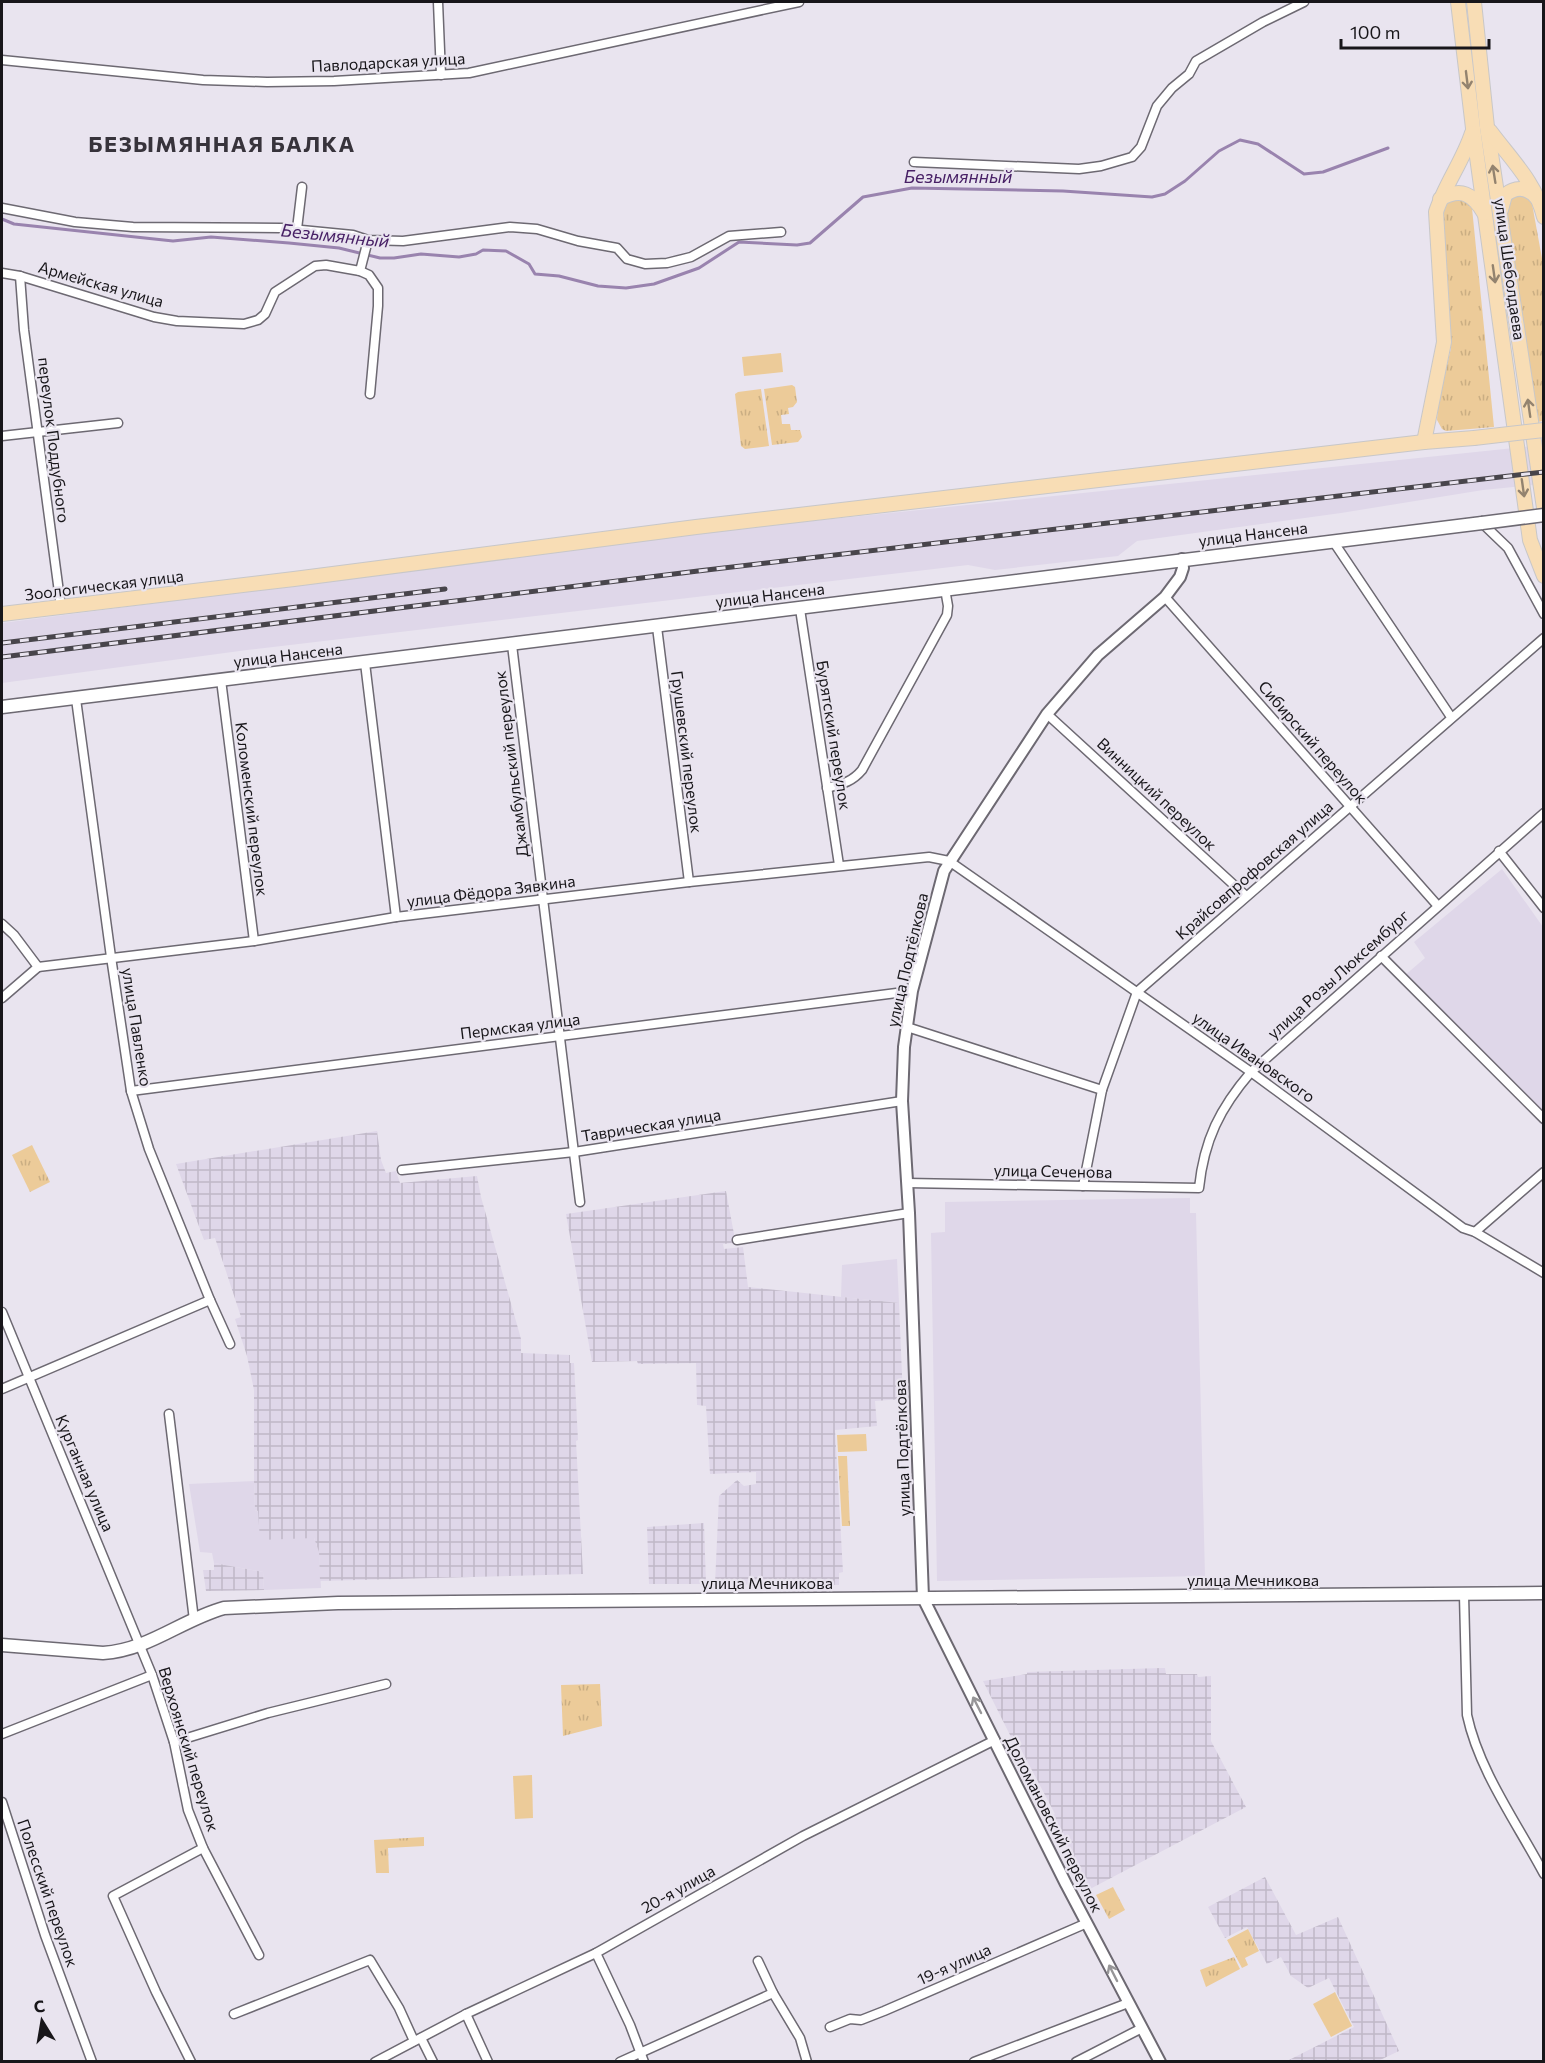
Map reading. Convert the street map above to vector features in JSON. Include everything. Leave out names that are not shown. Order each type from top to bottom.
[{"type":"main road","name":"улица Шеболдаева","points":[[1458,2],[1480,128],[1500,214],[1544,508]]},
{"type":"main road","name":"улица Шеболдаева","points":[[1474,2],[1486,216],[1530,540],[1544,576]]},
{"type":"main road","points":[[1544,217],[1532,186],[1480,128],[1440,199],[1436,212],[1444,342],[1425,442],[1544,430]]},
{"type":"main road","points":[[1500,214],[1505,195],[1517,188],[1532,192],[1540,202]]},
{"type":"main road","points":[[1440,199],[1458,193],[1469,195],[1477,200],[1486,216]]},
{"type":"main road","name":"Зоологическая улица","points":[[2,614],[696,526],[1425,442]]},
{"type":"main road","name":"улица Нансена","points":[[2,707],[1544,515]]},
{"type":"main road","name":"улица Мечникова","points":[[2,1646],[118,1652],[140,1647],[224,1608],[338,1603],[1544,1593]]},
{"type":"street","points":[[438,2],[441,75]]},
{"type":"street","name":"Павлодарская улица","points":[[2,60],[112,73],[214,81],[334,81],[469,73],[770,5],[799,2]]},
{"type":"street","points":[[914,162],[1079,169],[1101,166],[1132,157],[1141,147],[1157,106],[1168,92],[1189,74],[1196,61],[1263,22],[1304,2]]},
{"type":"street","points":[[297,230],[302,188]]},
{"type":"street","points":[[2,208],[75,222],[134,227],[297,230],[353,235],[368,240],[403,241],[510,227],[537,229],[578,241],[617,248],[627,259],[645,264],[667,263],[691,257],[729,236],[781,232]]},
{"type":"street","points":[[368,240],[360,270],[369,275],[378,288],[370,394]]},
{"type":"street","name":"Армейская улица","points":[[2,273],[20,276],[154,317],[177,321],[244,324],[258,320],[265,314],[275,292],[315,266],[326,265],[360,270]]},
{"type":"street","name":"переулок Поддубного","points":[[20,276],[24,330],[61,607]]},
{"type":"street","points":[[2,436],[118,423]]},
{"type":"street","points":[[1482,522],[1508,548],[1544,614]]},
{"type":"street","points":[[1333,541],[1451,717]]},
{"type":"street","name":"улица Подтёлкова","points":[[923,1598],[909,1213],[902,1101],[904,1047],[912,991],[944,871],[950,861],[1047,714],[1098,655],[1165,597],[1180,578],[1183,568],[1182,559]]},
{"type":"street","points":[[828,788],[846,783],[862,770],[947,615],[945,589]]},
{"type":"street","name":"Сибирский переулок","points":[[1165,597],[1438,906]]},
{"type":"street","name":"Бурятский переулок","points":[[800,609],[839,865]]},
{"type":"street","name":"Грушевский переулок","points":[[657,627],[689,882]]},
{"type":"street","name":"Крайсовпрофовская улица","points":[[1083,1186],[1102,1090],[1137,992],[1544,638]]},
{"type":"street","name":"Джамбульский переулок","points":[[512,645],[580,1202]]},
{"type":"street","points":[[365,663],[396,917]]},
{"type":"street","name":"Коломенский переулок","points":[[221,680],[254,941]]},
{"type":"street","name":"улица Павленко","points":[[76,699],[131,1091],[149,1149],[230,1344]]},
{"type":"street","name":"Винницкий переулок","points":[[1047,714],[1246,896]]},
{"type":"street","name":"улица Розы Люксембург","points":[[1199,1188],[1202,1160],[1213,1129],[1225,1107],[1251,1072],[1544,813]]},
{"type":"street","points":[[1499,851],[1544,908]]},
{"type":"street","name":"улица Фёдора Зявкина","points":[[38,967],[254,941],[396,917],[689,882],[929,857],[950,861]]},
{"type":"street","name":"улица Ивановского","points":[[950,861],[1251,1072],[1463,1227],[1544,1273]]},
{"type":"street","points":[[2,924],[14,935],[38,967],[2,998]]},
{"type":"street","points":[[1381,957],[1544,1119]]},
{"type":"street","name":"Пермская улица","points":[[131,1091],[912,991]]},
{"type":"street","points":[[907,1027],[1102,1090]]},
{"type":"street","name":"Таврическая улица","points":[[402,1170],[574,1152],[902,1101]]},
{"type":"street","points":[[1475,1232],[1544,1172]]},
{"type":"street","name":"улица Сеченова","points":[[907,1183],[1199,1188]]},
{"type":"street","points":[[737,1240],[909,1213]]},
{"type":"street","points":[[2,1389],[210,1300]]},
{"type":"street","name":"Курганная улица","points":[[2,1312],[140,1647]]},
{"type":"street","points":[[169,1414],[194,1620]]},
{"type":"street","points":[[1464,1595],[1467,1715],[1470,1728],[1481,1759],[1544,1874]]},
{"type":"street","name":"Доломановский переулок","points":[[923,1598],[1128,2003],[1161,2061]]},
{"type":"street","name":"Верхоянский переулок","points":[[140,1647],[152,1675],[174,1742],[188,1810],[203,1848],[259,1955]]},
{"type":"street","points":[[2,1734],[152,1675]]},
{"type":"street","points":[[174,1742],[268,1713],[386,1684]]},
{"type":"street","name":"20-я улица","points":[[379,2061],[466,2014],[596,1953],[803,1836],[995,1740]]},
{"type":"street","name":"Полесский переулок","points":[[2,1802],[41,1925],[92,2061]]},
{"type":"street","points":[[191,2061],[156,1992],[113,1896],[203,1848]]},
{"type":"street","name":"19-я улица","points":[[830,2027],[850,2019],[861,2020],[884,2011],[1087,1923]]},
{"type":"street","points":[[596,1953],[630,2025],[642,2058]]},
{"type":"street","points":[[234,2014],[370,1959],[433,2061]]},
{"type":"street","points":[[758,1961],[773,1993],[800,2038],[807,2061]]},
{"type":"street","points":[[620,2061],[642,2058],[773,1993]]},
{"type":"street","points":[[974,2061],[1128,2003]]},
{"type":"street","points":[[466,2014],[488,2061]]},
{"type":"street","points":[[1076,2061],[1142,2028]]},
{"type":"shaded area","points":[[1543,445],[1543,484],[1483,490],[1341,513],[1137,541],[1118,556],[995,570],[968,565],[247,650],[2,683],[2,623],[698,533]]},
{"type":"shaded area","points":[[1502,869],[1543,927],[1543,1112],[1404,976],[1425,958],[1414,942]]},
{"type":"shaded area","points":[[377,1131],[381,1160],[386,1173],[396,1171],[400,1183],[477,1176],[521,1339],[521,1353],[570,1355],[570,1363],[574,1363],[583,1574],[320,1581],[319,1552],[314,1538],[260,1540],[258,1511],[255,1510],[254,1390],[247,1356],[235,1319],[241,1317],[215,1238],[204,1240],[176,1164]]},
{"type":"shaded area","points":[[726,1191],[734,1243],[723,1244],[724,1249],[743,1247],[748,1287],[899,1303],[903,1399],[875,1401],[877,1426],[835,1430],[843,1572],[839,1573],[839,1585],[715,1584],[719,1496],[737,1480],[744,1486],[756,1484],[756,1472],[710,1474],[706,1406],[697,1405],[696,1363],[592,1362],[566,1214]]},
{"type":"shaded area","points":[[1190,1198],[1190,1213],[1196,1213],[1205,1576],[937,1581],[931,1233],[945,1232],[945,1202]]},
{"type":"shaded area","points":[[897,1259],[899,1303],[841,1297],[842,1265]]},
{"type":"shaded area","points":[[254,1481],[255,1510],[314,1538],[319,1552],[321,1588],[264,1590],[263,1572],[214,1563],[212,1553],[200,1552],[189,1484]]},
{"type":"shaded area","points":[[704,1523],[706,1584],[649,1584],[647,1527]]},
{"type":"shaded area","points":[[214,1563],[263,1572],[264,1590],[206,1591],[203,1570],[214,1570]]},
{"type":"shaded area","points":[[1165,1668],[1166,1674],[1211,1676],[1211,1741],[1246,1807],[1090,1889],[1051,1816],[1055,1814],[1016,1740],[1013,1741],[983,1681],[1027,1674],[1027,1672]]},
{"type":"shaded area","points":[[1265,1877],[1296,1935],[1338,1917],[1399,2051],[1378,2061],[1287,2061],[1354,2027],[1329,1978],[1308,1988],[1291,1976],[1281,1957],[1267,1964],[1247,1927],[1225,1938],[1208,1907]]},
{"type":"green space","points":[[1514,193],[1531,198],[1543,264],[1543,421],[1533,423],[1506,205]]},
{"type":"green space","points":[[1462,198],[1468,201],[1472,208],[1494,427],[1446,431],[1442,429],[1437,420],[1438,403],[1451,348],[1442,214],[1449,202]]},
{"type":"green space","points":[[781,353],[783,372],[744,376],[742,357]]},
{"type":"green space","points":[[792,385],[795,387],[797,402],[793,407],[788,408],[789,414],[781,415],[782,424],[790,424],[791,430],[800,430],[802,437],[798,442],[772,445],[764,389]]},
{"type":"green space","points":[[761,389],[769,446],[745,449],[741,446],[735,394]]},
{"type":"green space","points":[[32,1145],[50,1182],[30,1192],[12,1155]]},
{"type":"green space","points":[[866,1434],[867,1451],[838,1452],[837,1435]]},
{"type":"green space","points":[[838,1456],[847,1456],[850,1526],[842,1526]]},
{"type":"green space","points":[[600,1684],[602,1726],[563,1736],[561,1685]]},
{"type":"green space","points":[[532,1775],[533,1818],[515,1819],[513,1776]]},
{"type":"green space","points":[[424,1837],[424,1846],[388,1848],[389,1873],[376,1873],[374,1840]]},
{"type":"green space","points":[[1113,1887],[1125,1910],[1109,1919],[1096,1895]]},
{"type":"green space","points":[[1248,1929],[1259,1951],[1245,1958],[1248,1965],[1242,1968],[1227,1940]]},
{"type":"green space","points":[[1234,1957],[1240,1969],[1206,1987],[1200,1970]]},
{"type":"green space","points":[[1335,1992],[1352,2026],[1331,2037],[1313,2004]]},
{"type":"waterway","name":"Безымянный","points":[[2,219],[14,224],[173,241],[211,237],[339,248],[380,258],[421,254],[459,257],[476,254],[483,250],[506,251],[529,264],[535,274],[559,276],[598,286],[626,288],[654,284],[699,268],[739,242],[797,245],[810,243],[863,197],[912,188],[1063,191],[1152,197],[1165,194],[1185,181],[1219,151],[1240,140],[1258,144],[1304,174],[1323,172],[1388,148]]},
{"type":"railway","points":[[2,657],[698,571],[1544,472]]},
{"type":"railway","points":[[2,643],[445,589]]},
{"type":"district","name":"БЕЗЫМЯННАЯ БАЛКА","points":[[222,144]]}]
